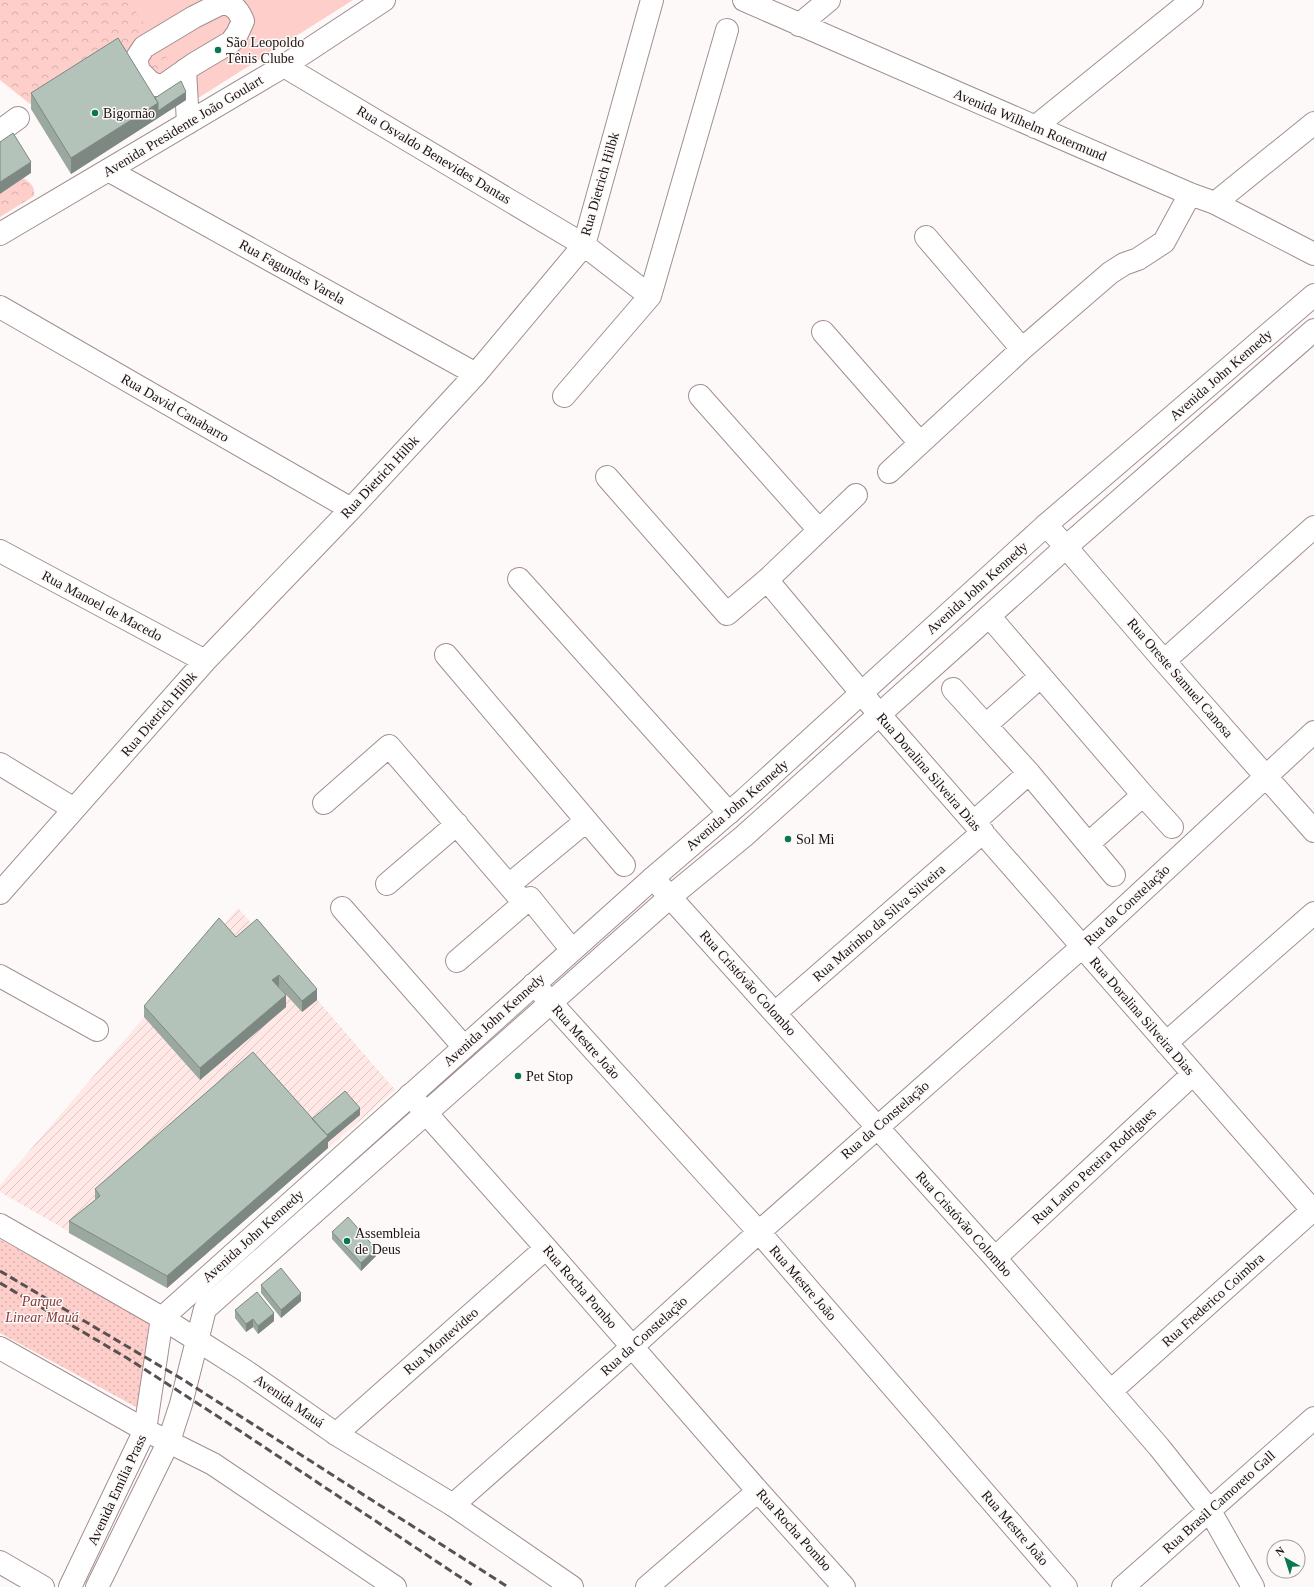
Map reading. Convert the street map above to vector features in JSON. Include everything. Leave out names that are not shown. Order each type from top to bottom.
[{"type":"street","name":"Avenida Presidente João Goulart","points":[[0,234],[284,66],[384,0]]},
{"type":"street","name":"Rua Dietrich Hilbk","points":[[0,893],[205,661],[351,509],[476,374],[584,245],[652,0]]},
{"type":"street","name":"Avenida Wilhelm Rotermund","points":[[744,0],[1190,194],[1215,203],[1314,254]]},
{"type":"street","points":[[799,25],[829,0]]},
{"type":"street","points":[[1035,127],[1192,0]]},
{"type":"street","points":[[224,2],[232,2],[239,11],[243,21],[237,34],[231,42],[186,70],[164,85],[155,84],[149,81],[139,71],[136,59],[144,47],[173,28],[224,2]]},
{"type":"street","points":[[564,396],[650,296],[727,30]]},
{"type":"street","name":"Rua Osvaldo Benevides Dantas","points":[[284,66],[584,245],[650,296]]},
{"type":"street","points":[[186,70],[188,123]]},
{"type":"street","points":[[0,131],[18,118]]},
{"type":"street","points":[[1215,203],[1314,123]]},
{"type":"street","name":"Rua Fagundes Varela","points":[[108,170],[476,374]]},
{"type":"street","points":[[889,472],[1022,349],[1110,273],[1124,264],[1138,259],[1164,242],[1190,194]]},
{"type":"street","points":[[926,237],[1022,349]]},
{"type":"street","name":"Avenida John Kennedy","points":[[162,1318],[572,950],[728,813],[1046,525],[1314,295]]},
{"type":"street","name":"Rua David Canabarro","points":[[0,307],[351,509]]},
{"type":"street","name":"Avenida John Kennedy","points":[[197,1340],[205,1309],[552,1004],[670,897],[744,836],[1066,547],[1314,330]]},
{"type":"street","points":[[823,332],[920,443]]},
{"type":"street","points":[[700,396],[819,530]]},
{"type":"street","points":[[607,477],[727,614],[767,580],[856,495]]},
{"type":"street","name":"Rua Oreste Samuel Canosa","points":[[1046,525],[1314,831]]},
{"type":"street","points":[[1164,661],[1314,527]]},
{"type":"street","name":"Rua Manoel de Macedo","points":[[0,551],[205,661]]},
{"type":"street","points":[[519,579],[728,813]]},
{"type":"street","name":"Rua Doralina Silveira Dias","points":[[767,580],[879,714],[1193,1074],[1314,1210]]},
{"type":"street","points":[[989,616],[1172,827]]},
{"type":"street","points":[[446,655],[624,865]]},
{"type":"street","points":[[986,725],[1041,676]]},
{"type":"street","points":[[953,689],[1029,773],[1114,875]]},
{"type":"street","name":"Rua da Constelação","points":[[454,1505],[877,1127],[1082,947],[1314,732]]},
{"type":"street","points":[[324,803],[390,746],[524,903]]},
{"type":"street","points":[[0,764],[74,810]]},
{"type":"street","name":"Rua Marinho da Silva Silveira","points":[[775,1013],[978,827],[1029,773]]},
{"type":"street","points":[[1088,844],[1143,795]]},
{"type":"street","points":[[509,885],[586,821]]},
{"type":"street","points":[[387,884],[456,824]]},
{"type":"street","name":"Rua Cristóvão Colombo","points":[[653,878],[995,1258],[1159,1447],[1210,1511],[1253,1587]]},
{"type":"street","points":[[457,961],[530,898],[572,950]]},
{"type":"street","points":[[342,908],[464,1047]]},
{"type":"street","points":[[1166,1043],[1314,913]]},
{"type":"street","points":[[0,976],[97,1030]]},
{"type":"street","name":"Rua Mestre João","points":[[534,984],[759,1232],[1066,1587]]},
{"type":"street","name":"Rua Lauro Pereira Rodrigues","points":[[995,1258],[1193,1074]]},
{"type":"street","name":"Rua Rocha Pombo","points":[[410,1095],[844,1587]]},
{"type":"street","name":"Rua Frederico Coimbra","points":[[1111,1391],[1314,1210]]},
{"type":"street","name":"Avenida Mauá","points":[[0,1225],[162,1318],[197,1340],[244,1370],[336,1434],[454,1505],[572,1587]]},
{"type":"street","name":"Rua Montevideo","points":[[336,1434],[546,1248]]},
{"type":"street","name":"Avenida Emília Prass","points":[[70,1587],[145,1430],[162,1318]]},
{"type":"street","name":"Avenida Emília Prass","points":[[97,1587],[169,1441],[181,1404],[197,1340]]},
{"type":"street","points":[[0,1348],[145,1430],[213,1464],[395,1587]]},
{"type":"street","name":"Rua Brasil Camoreto Gall","points":[[1123,1587],[1314,1418]]},
{"type":"street","points":[[647,1587],[758,1491]]},
{"type":"street","points":[[0,1562],[43,1587]]},
{"type":"shaded area","points":[[238,908],[395,1090],[167,1288],[0,1192],[0,1185]]},
{"type":"green space","points":[[0,0],[160,0],[211,61],[152,98],[119,47],[30,104],[0,80]]},
{"type":"green space","name":"São Leopoldo Tênis Clube","points":[[128,0],[353,0],[195,100]]},
{"type":"green space","points":[[23,178],[32,185],[34,196],[0,217],[0,194]]},
{"type":"green space","name":"Parque Linear Mauá","points":[[0,1239],[146,1321],[153,1330],[142,1404],[136,1407],[0,1333]]},
{"type":"building","name":"Bigornão","points":[[118,38],[158,103],[71,158],[31,93]]},
{"type":"building","points":[[181,81],[186,92],[158,111],[158,103],[155,98]]},
{"type":"building","points":[[13,133],[31,162],[0,182],[0,142]]},
{"type":"building","points":[[219,918],[236,937],[257,919],[317,989],[302,1001],[279,975],[272,980],[286,995],[200,1068],[144,1006]]},
{"type":"building","points":[[253,1052],[328,1136],[167,1276],[69,1221],[100,1196],[95,1189]]},
{"type":"building","points":[[345,1091],[360,1108],[327,1135],[312,1119]]},
{"type":"building","points":[[348,1217],[376,1249],[361,1263],[332,1232]]},
{"type":"building","points":[[281,1268],[301,1293],[281,1310],[261,1285]]},
{"type":"building","points":[[257,1292],[274,1313],[258,1326],[253,1319],[246,1324],[235,1310]]},
{"type":"railway","points":[[0,1271],[182,1379],[508,1587]]},
{"type":"railway","points":[[0,1283],[127,1358],[228,1423],[475,1587]]},
{"type":"place","name":"São Leopoldo Tênis Clube","points":[[218,50]]},
{"type":"place","name":"Bigornão","points":[[95,113]]},
{"type":"place","name":"Sol Mi","points":[[788,839]]},
{"type":"place","name":"Pet Stop","points":[[518,1076]]},
{"type":"place","name":"Assembleia de Deus","points":[[347,1241]]}]
